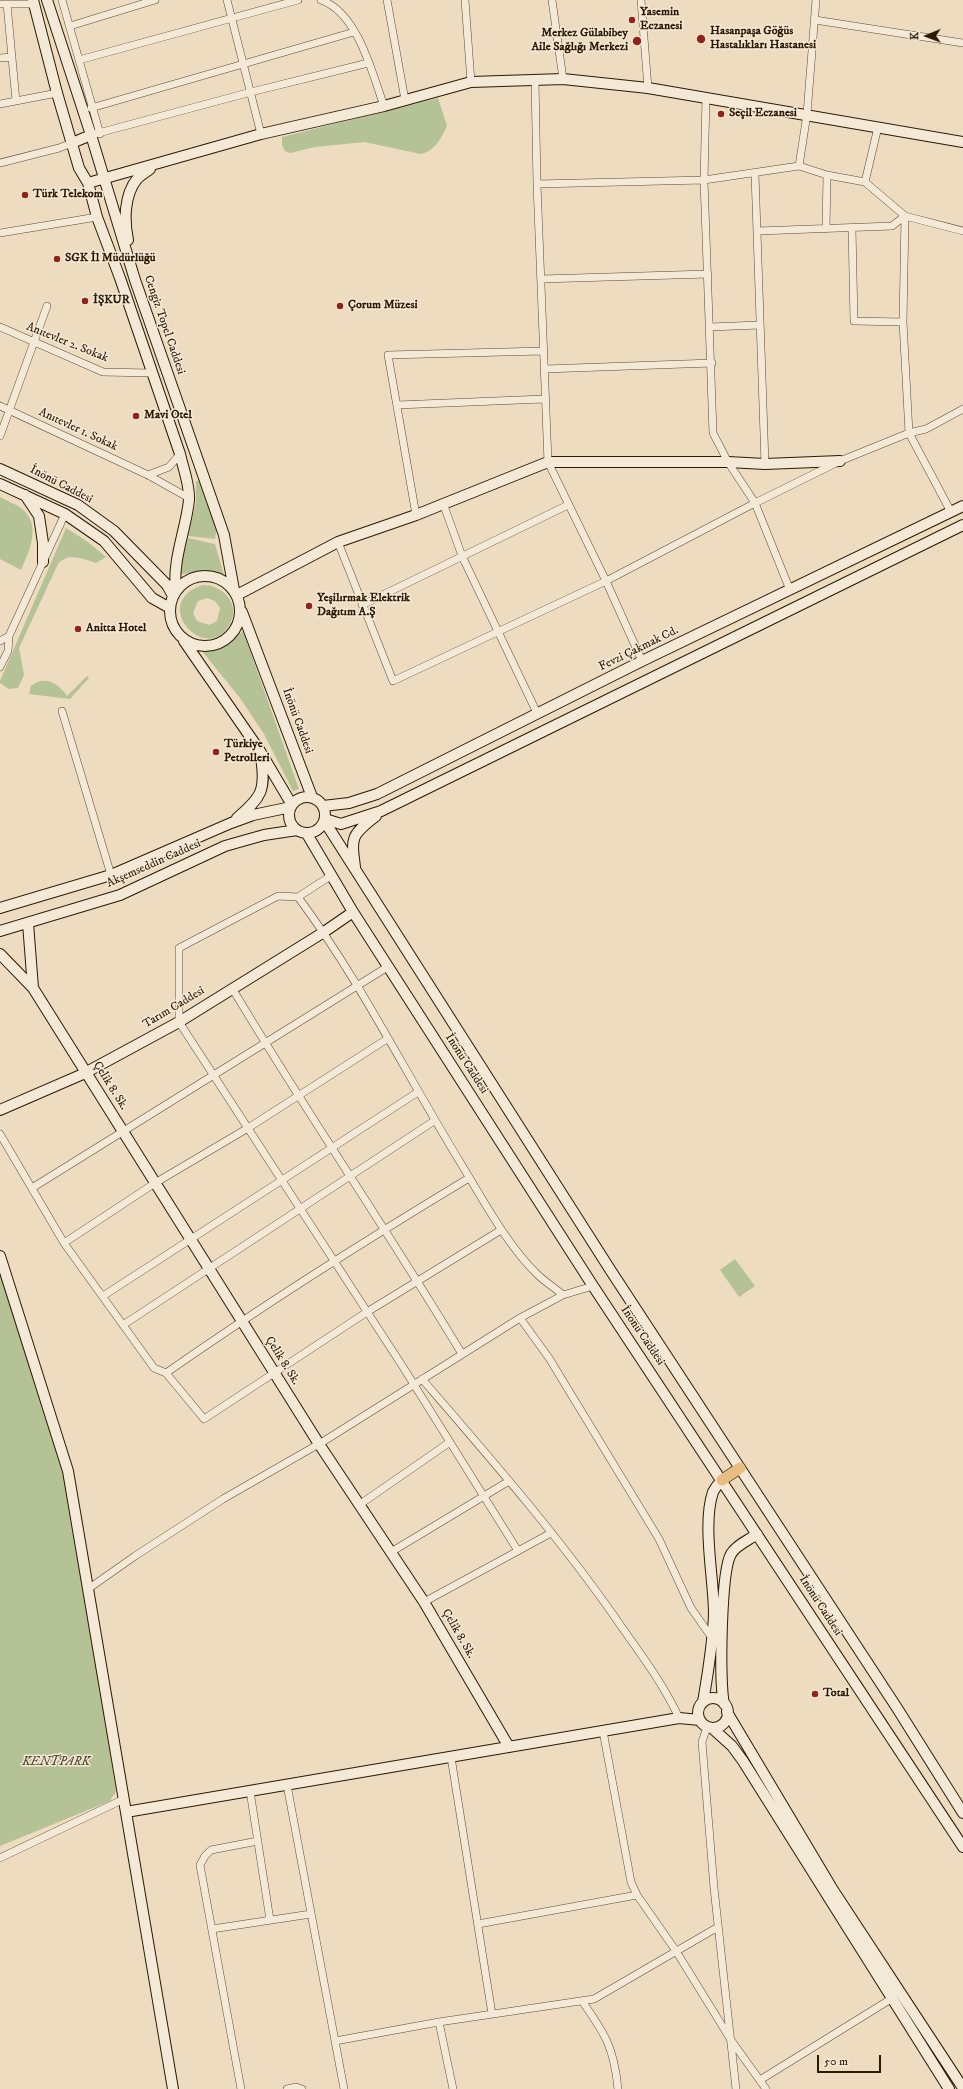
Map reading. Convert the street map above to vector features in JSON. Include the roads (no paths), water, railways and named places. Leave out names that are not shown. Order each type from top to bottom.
[{"type":"main road","name":"Cengiz Topel Caddesi","points":[[47,0],[95,134],[104,180],[135,280],[224,535],[235,593]]},
{"type":"main road","points":[[34,2],[57,93],[79,168],[88,184],[97,217],[120,278],[151,373],[180,454],[189,498],[174,577],[175,594]]},
{"type":"main road","points":[[88,184],[261,134],[384,106],[472,82],[563,79],[648,88],[807,114],[963,142]]},
{"type":"main road","points":[[72,143],[95,134]]},
{"type":"main road","points":[[135,280],[126,229],[126,213],[129,197],[137,179],[154,165]]},
{"type":"main road","points":[[235,593],[338,542],[416,515],[548,462],[728,462],[764,464],[840,461]]},
{"type":"main road","name":"İnönü Caddesi","points":[[0,469],[78,505],[114,531],[175,594]]},
{"type":"main road","name":"İnönü Caddesi","points":[[0,484],[65,514],[104,541],[152,598],[170,608]]},
{"type":"main road","points":[[25,495],[39,516],[43,543],[43,562]]},
{"type":"main road","name":"Fevzi Çakmak Cd.","points":[[323,806],[349,803],[377,794],[642,661],[963,506]]},
{"type":"main road","points":[[325,821],[341,824],[381,811],[963,525]]},
{"type":"main road","points":[[183,639],[193,645],[204,647],[221,643],[235,632],[240,621],[241,610],[235,593],[226,582],[216,577],[205,576],[194,578],[184,583],[175,594],[170,608],[170,619],[175,630],[183,639],[260,751],[291,806],[289,817],[297,830],[307,834],[318,830],[325,821],[323,806],[312,797],[302,797],[291,806]]},
{"type":"main road","name":"İnönü Caddesi","points":[[241,610],[312,797]]},
{"type":"main road","points":[[231,823],[256,802],[264,778],[260,751]]},
{"type":"main road","name":"Akşemseddin Caddesi","points":[[0,908],[111,875],[231,823],[253,815],[291,806]]},
{"type":"main road","points":[[355,869],[352,843],[358,829],[381,811]]},
{"type":"main road","name":"İnönü Caddesi","points":[[325,821],[611,1271],[897,1708],[963,1813]]},
{"type":"main road","name":"Akşemseddin Caddesi","points":[[0,931],[120,896],[225,846],[264,835],[297,830]]},
{"type":"main road","name":"İnönü Caddesi","points":[[307,834],[353,912],[593,1286],[963,1847]]},
{"type":"main road","name":"Tarım Caddesi","points":[[0,1110],[86,1072],[179,1022],[324,932],[353,912]]},
{"type":"main road","points":[[28,922],[34,988]]},
{"type":"main road","points":[[0,954],[34,988]]},
{"type":"main road","name":"Çelik 8. Sk.","points":[[34,988],[319,1444],[424,1602],[509,1747]]},
{"type":"main road","points":[[0,1256],[68,1471],[173,2089]]},
{"type":"main road","points":[[740,1468],[722,1480],[713,1491],[710,1508],[709,1531],[714,1616],[709,1668],[698,1716],[732,1746],[743,1761],[891,1999],[949,2089]]},
{"type":"main road","points":[[678,1718],[707,1725],[722,1725],[725,1721],[726,1708],[720,1670],[726,1570],[731,1553],[757,1534]]},
{"type":"main road","points":[[126,1812],[678,1718],[711,1698],[720,1700],[832,1890],[963,2088]]},
{"type":"street","points":[[62,0],[91,108],[95,134],[251,92],[368,63]]},
{"type":"street","points":[[70,26],[155,0]]},
{"type":"street","points":[[228,0],[261,134]]},
{"type":"street","points":[[78,60],[231,17],[298,0]]},
{"type":"street","points":[[322,0],[343,13],[354,32],[368,63],[384,106]]},
{"type":"street","points":[[387,0],[405,100]]},
{"type":"street","points":[[465,0],[472,82]]},
{"type":"street","points":[[552,0],[563,79]]},
{"type":"street","points":[[641,0],[648,88]]},
{"type":"street","points":[[799,166],[807,114],[816,0]]},
{"type":"street","points":[[16,101],[12,57],[4,4],[34,2]]},
{"type":"street","points":[[815,20],[963,44]]},
{"type":"street","points":[[91,108],[354,32]]},
{"type":"street","points":[[0,58],[12,57]]},
{"type":"street","points":[[535,80],[537,184],[542,279],[543,351],[545,369],[544,399],[548,462],[606,581],[642,661]]},
{"type":"street","points":[[0,104],[57,93]]},
{"type":"street","points":[[706,98],[704,180],[712,363],[713,433],[728,462],[755,503],[790,590]]},
{"type":"street","points":[[864,182],[878,127]]},
{"type":"street","points":[[0,163],[59,148],[72,143]]},
{"type":"street","points":[[537,184],[704,180],[755,174],[799,166],[827,175],[864,182],[905,216],[963,232]]},
{"type":"street","points":[[755,174],[758,231],[759,325],[764,464]]},
{"type":"street","points":[[826,229],[827,175]]},
{"type":"street","points":[[758,231],[852,229],[892,226],[905,216]]},
{"type":"street","points":[[905,216],[903,322],[909,433],[951,512]]},
{"type":"street","points":[[0,233],[97,217]]},
{"type":"street","points":[[852,229],[854,321],[903,322]]},
{"type":"street","points":[[542,279],[708,274]]},
{"type":"street","points":[[0,436],[8,410],[47,306]]},
{"type":"street","points":[[710,327],[759,325]]},
{"type":"street","name":"Anıtevler 2. Sokak","points":[[0,327],[103,372],[151,373]]},
{"type":"street","points":[[416,515],[388,355],[543,351]]},
{"type":"street","points":[[545,369],[712,363]]},
{"type":"street","points":[[397,405],[544,399]]},
{"type":"street","name":"Anıtevler 1. Sokak","points":[[0,406],[148,475],[189,498]]},
{"type":"street","points":[[338,542],[393,681],[606,581],[755,503],[840,461],[909,433],[926,429],[963,409]]},
{"type":"street","points":[[148,475],[169,467],[180,454]]},
{"type":"street","points":[[443,503],[462,556],[537,713]]},
{"type":"street","points":[[362,605],[568,505]]},
{"type":"street","points":[[0,667],[8,651],[9,636],[65,514]]},
{"type":"street","points":[[0,641],[9,636]]},
{"type":"street","points":[[62,711],[111,875]]},
{"type":"street","points":[[332,875],[298,896],[278,896],[179,948],[179,1022],[367,1312],[518,1551]]},
{"type":"street","points":[[298,896],[324,932],[358,986],[434,1120],[501,1230],[536,1273],[563,1295]]},
{"type":"street","points":[[32,1188],[122,1130],[389,966]]},
{"type":"street","points":[[232,988],[297,1096],[418,1280],[462,1354]]},
{"type":"street","points":[[64,1243],[155,1183],[248,1128],[387,1039]]},
{"type":"street","points":[[103,1296],[190,1238],[418,1092]]},
{"type":"street","points":[[123,1325],[210,1270],[434,1120]]},
{"type":"street","points":[[0,1134],[64,1243],[154,1368],[166,1372],[204,1419],[275,1374],[367,1312],[501,1230]]},
{"type":"street","points":[[166,1372],[241,1320],[333,1260],[469,1178]]},
{"type":"street","points":[[88,1589],[135,1556],[223,1499],[319,1444],[520,1318],[563,1295],[593,1286]]},
{"type":"street","points":[[520,1318],[549,1358],[659,1539],[691,1608],[712,1638]]},
{"type":"street","points":[[422,1379],[509,1481],[600,1595],[668,1694],[678,1718]]},
{"type":"street","points":[[359,1504],[450,1442]]},
{"type":"street","points":[[391,1552],[509,1481]]},
{"type":"street","points":[[424,1602],[551,1533]]},
{"type":"street","points":[[707,1725],[702,1742],[718,1927],[736,2089]]},
{"type":"street","points":[[604,1731],[631,1882],[637,1895],[676,1951],[731,2040],[766,2089]]},
{"type":"street","points":[[451,1757],[492,2014]]},
{"type":"street","points":[[287,1785],[344,2089]]},
{"type":"street","points":[[250,1791],[270,1920]]},
{"type":"street","points":[[0,1858],[124,1799]]},
{"type":"street","points":[[241,2089],[200,1865],[202,1860],[211,1850],[258,1841]]},
{"type":"street","points":[[478,1924],[637,1895]]},
{"type":"street","points":[[212,1929],[311,1914]]},
{"type":"street","points":[[335,2041],[438,2022],[594,1998],[718,1927]]},
{"type":"street","points":[[760,2080],[891,1999]]},
{"type":"street","points":[[582,2000],[605,2034],[616,2063],[618,2089]]},
{"type":"street","points":[[438,2022],[453,2089]]},
{"type":"street","points":[[287,2089],[296,2087],[302,2089]]},
{"type":"place","name":"Yasemin Eczanesi","points":[[632,20]]},
{"type":"place","name":"Hasanpaşa Göğüs Hastalıkları Hastanesi","points":[[701,39]]},
{"type":"place","name":"Merkez Gülabibey Aile Sağlığı Merkezi","points":[[637,41]]},
{"type":"place","name":"Seçil Eczanesi","points":[[721,114]]},
{"type":"place","name":"Türk Telekom","points":[[25,195]]},
{"type":"place","name":"SGK İl Müdürlüğü","points":[[57,259]]},
{"type":"place","name":"İŞKUR","points":[[85,301]]},
{"type":"place","name":"Çorum Müzesi","points":[[340,306]]},
{"type":"place","name":"Mavi Otel","points":[[136,416]]},
{"type":"place","name":"Yeşilırmak Elektrik Dağıtım A.Ş","points":[[309,606]]},
{"type":"place","name":"Anitta Hotel","points":[[78,629]]},
{"type":"place","name":"Türkiye Petrolleri","points":[[216,752]]},
{"type":"place","name":"Total","points":[[815,1694]]},
{"type":"park label","name":"KENTPARK","points":[[56,1763]]}]
